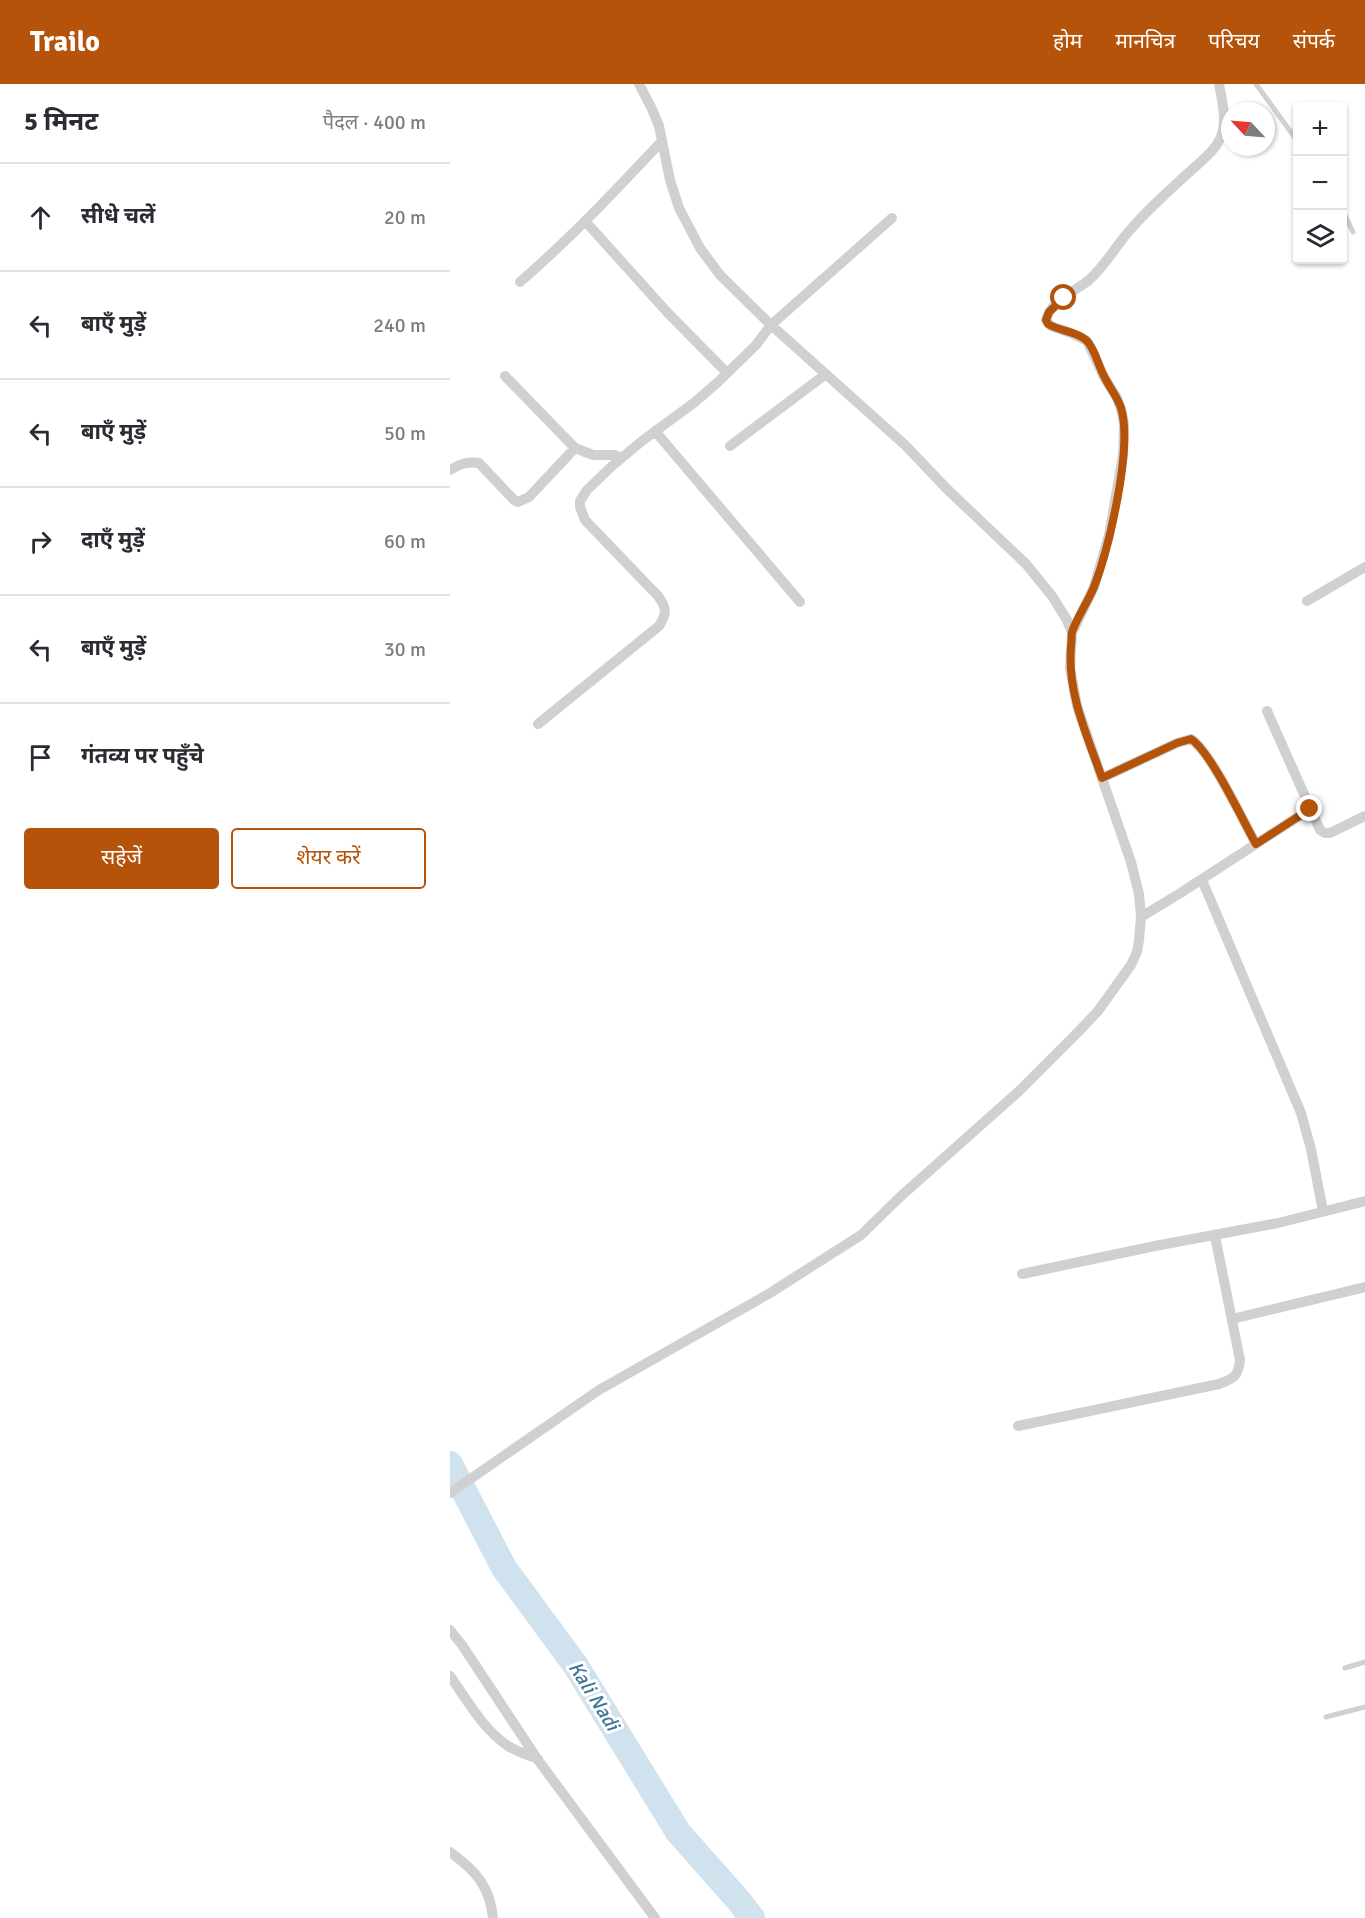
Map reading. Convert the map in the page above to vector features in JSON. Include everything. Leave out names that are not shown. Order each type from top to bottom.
[{"type":"street","points":[[639,84],[659,126],[670,180],[679,208],[700,248],[720,275],[771,325],[905,445],[948,490],[1026,564],[1052,596],[1072,633]]},
{"type":"street","points":[[450,1493],[599,1390],[760,1299],[861,1235],[900,1197],[1018,1092],[1098,1011],[1131,964],[1137,952],[1141,917],[1139,894],[1131,862],[1075,697],[1070,668],[1072,633],[1094,587],[1110,535],[1123,455],[1124,424],[1117,398],[1098,366],[1087,341],[1048,324],[1047,316],[1054,306],[1101,268],[1128,232],[1208,155],[1220,140],[1224,120],[1219,84]]},
{"type":"street","points":[[520,282],[585,221],[662,141]]},
{"type":"street","points":[[538,724],[659,626],[665,617],[664,604],[658,596],[585,520],[579,507],[583,495],[621,459],[695,402],[756,345],[771,325],[892,218]]},
{"type":"street","points":[[585,221],[727,373]]},
{"type":"street","points":[[730,446],[826,374]]},
{"type":"street","points":[[505,376],[575,448],[593,455],[615,455],[621,459]]},
{"type":"street","points":[[656,431],[800,602]]},
{"type":"street","points":[[450,470],[462,463],[479,463],[518,502],[529,497],[575,448]]},
{"type":"street","points":[[1307,601],[1365,567]]},
{"type":"street","points":[[1267,711],[1317,826],[1325,833],[1330,833],[1365,816]]},
{"type":"street","points":[[1102,778],[1177,743],[1191,739],[1208,758],[1256,844]]},
{"type":"street","points":[[1141,917],[1310,809]]},
{"type":"street","points":[[1202,880],[1301,1113],[1311,1149],[1323,1211]]},
{"type":"street","points":[[1022,1274],[1278,1223],[1365,1203]]},
{"type":"street","points":[[1017,1426],[1219,1384],[1234,1378],[1239,1371],[1240,1360],[1215,1236]]},
{"type":"street","points":[[1232,1319],[1365,1287]]},
{"type":"street","points":[[450,1630],[538,1760],[655,1918]]},
{"type":"street","points":[[450,1676],[495,1735],[510,1747],[538,1760]]},
{"type":"street","points":[[450,1852],[470,1867],[478,1878],[487,1892],[493,1918]]},
{"type":"lane","points":[[1256,84],[1293,135]]},
{"type":"lane","points":[[1342,210],[1353,232]]},
{"type":"lane","points":[[1345,1668],[1365,1662]]},
{"type":"lane","points":[[1326,1717],[1365,1707]]},
{"type":"waterway","name":"Kali Nadi","points":[[450,1464],[504,1568],[576,1666],[678,1832],[752,1918]]},
{"type":"route","points":[[1064,298],[1049,312],[1046,320],[1051,326],[1087,341],[1098,366],[1117,398],[1124,424],[1123,455],[1110,535],[1094,587],[1072,633],[1070,656],[1071,679],[1077,706],[1102,778],[1177,743],[1191,739],[1208,758],[1256,844],[1310,809]]}]
